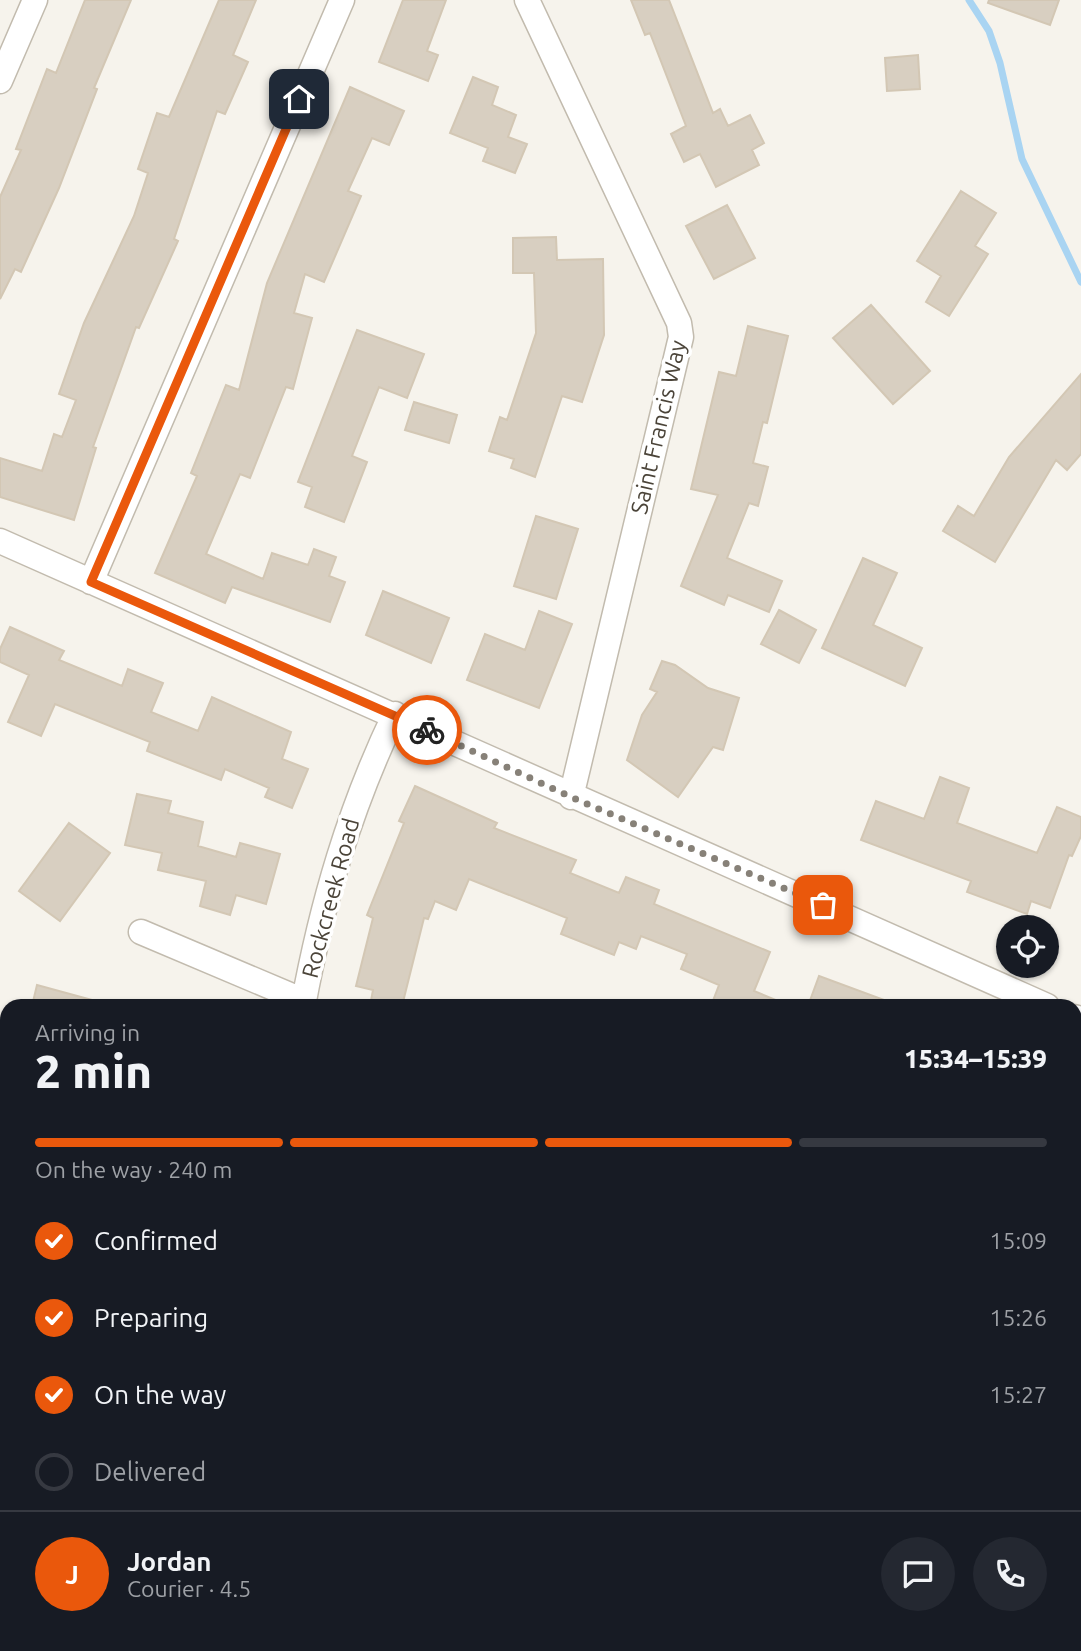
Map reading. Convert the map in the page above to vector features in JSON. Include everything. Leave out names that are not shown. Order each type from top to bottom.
[{"type":"street","points":[[0,81],[35,0]]},
{"type":"street","points":[[91,582],[342,0]]},
{"type":"street","name":"Saint Francis Way","points":[[527,0],[679,323],[681,337],[571,797]]},
{"type":"street","points":[[0,541],[394,714],[571,797],[823,905],[1029,999]]},
{"type":"street","name":"Rockcreek Road","points":[[305,999],[337,856],[366,776],[394,714]]},
{"type":"street","points":[[141,932],[293,999]]},
{"type":"building","points":[[85,0],[131,0],[94,88],[97,89],[59,188],[21,272],[15,269],[0,299],[0,197],[21,150],[16,149],[47,69],[56,73]]},
{"type":"building","points":[[219,0],[256,0],[233,55],[248,62],[225,114],[217,111],[174,239],[178,241],[139,328],[136,327],[93,447],[96,448],[74,520],[0,497],[0,458],[42,471],[54,434],[62,437],[76,400],[59,394],[84,323],[134,216],[148,173],[138,169],[157,113],[169,117]]},
{"type":"building","points":[[403,0],[446,0],[427,51],[438,55],[428,81],[379,62]]},
{"type":"building","points":[[631,0],[669,0],[713,113],[720,109],[728,126],[750,115],[764,143],[752,150],[759,165],[716,187],[700,154],[684,162],[671,134],[686,126],[650,33],[645,35]]},
{"type":"building","points":[[989,0],[1059,0],[1050,25],[988,3]]},
{"type":"building","points":[[918,55],[920,89],[887,91],[885,58]]},
{"type":"building","points":[[473,77],[498,87],[492,105],[516,115],[508,137],[527,144],[515,173],[483,161],[488,148],[450,133]]},
{"type":"building","points":[[350,87],[404,111],[389,145],[372,138],[348,191],[361,196],[324,282],[305,274],[294,313],[312,318],[293,389],[286,387],[250,478],[240,474],[206,554],[263,579],[272,553],[308,565],[314,549],[336,557],[329,576],[345,582],[330,622],[232,587],[225,603],[155,573],[197,476],[191,473],[226,385],[239,390],[267,283]]},
{"type":"building","points":[[961,191],[996,213],[975,246],[988,254],[949,316],[926,302],[941,276],[917,261]]},
{"type":"building","points":[[727,205],[755,258],[714,279],[686,226]]},
{"type":"building","points":[[556,237],[557,260],[603,259],[604,335],[582,402],[562,396],[535,477],[511,468],[514,459],[489,451],[500,417],[507,420],[536,333],[534,273],[513,273],[513,238]]},
{"type":"building","points":[[871,305],[930,371],[893,404],[833,338]]},
{"type":"building","points":[[748,326],[788,336],[767,423],[763,422],[753,463],[768,467],[758,506],[749,503],[727,558],[782,581],[769,612],[728,595],[724,605],[681,586],[718,495],[691,489],[719,372],[736,376]]},
{"type":"building","points":[[357,330],[424,354],[407,398],[379,387],[352,456],[367,462],[344,522],[305,507],[312,487],[298,482]]},
{"type":"building","points":[[1081,374],[1081,454],[1067,470],[1056,460],[995,562],[943,531],[958,506],[974,516],[1009,457]]},
{"type":"building","points":[[414,402],[457,415],[449,443],[405,430]]},
{"type":"building","points":[[536,516],[578,529],[556,599],[514,586]]},
{"type":"building","points":[[863,558],[897,573],[873,625],[922,648],[905,686],[822,648]]},
{"type":"building","points":[[383,591],[449,618],[431,663],[366,635]]},
{"type":"building","points":[[779,610],[816,630],[799,663],[761,644]]},
{"type":"building","points":[[539,611],[572,624],[539,708],[467,680],[485,634],[525,650]]},
{"type":"building","points":[[10,627],[64,651],[59,660],[122,686],[128,669],[163,683],[151,712],[198,731],[212,697],[291,732],[282,759],[308,769],[292,808],[265,797],[269,788],[225,769],[221,780],[147,751],[150,742],[55,704],[41,736],[8,722],[29,675],[0,662],[0,649]]},
{"type":"building","points":[[662,661],[675,665],[708,688],[739,698],[723,750],[713,747],[678,797],[627,760],[642,715],[657,692],[650,689]]},
{"type":"building","points":[[940,777],[969,788],[957,823],[1037,853],[1057,807],[1081,817],[1081,836],[1072,856],[1069,855],[1050,908],[1031,901],[1027,914],[967,892],[971,881],[861,840],[876,801],[924,819]]},
{"type":"building","points":[[415,786],[497,823],[494,828],[576,860],[570,873],[619,893],[626,877],[659,890],[654,904],[770,952],[754,991],[773,999],[714,999],[719,985],[681,969],[687,954],[641,936],[636,949],[619,942],[614,955],[561,934],[567,918],[469,879],[456,910],[435,901],[428,919],[424,918],[404,999],[371,999],[373,990],[356,986],[373,918],[367,915],[404,823],[399,821]]},
{"type":"building","points":[[137,794],[171,801],[168,813],[203,822],[198,846],[236,857],[240,843],[280,854],[266,904],[236,895],[230,915],[200,906],[206,881],[158,870],[162,853],[125,845]]},
{"type":"building","points":[[69,823],[110,853],[60,921],[19,891]]},
{"type":"building","points":[[819,976],[881,999],[811,999]]},
{"type":"building","points":[[37,985],[88,999],[34,999]]},
{"type":"waterway","points":[[969,0],[989,31],[1000,63],[1022,159],[1081,282]]},
{"type":"way so far","points":[[427,730],[571,797],[823,905]]},
{"type":"route","points":[[299,99],[91,582],[427,730]]}]
